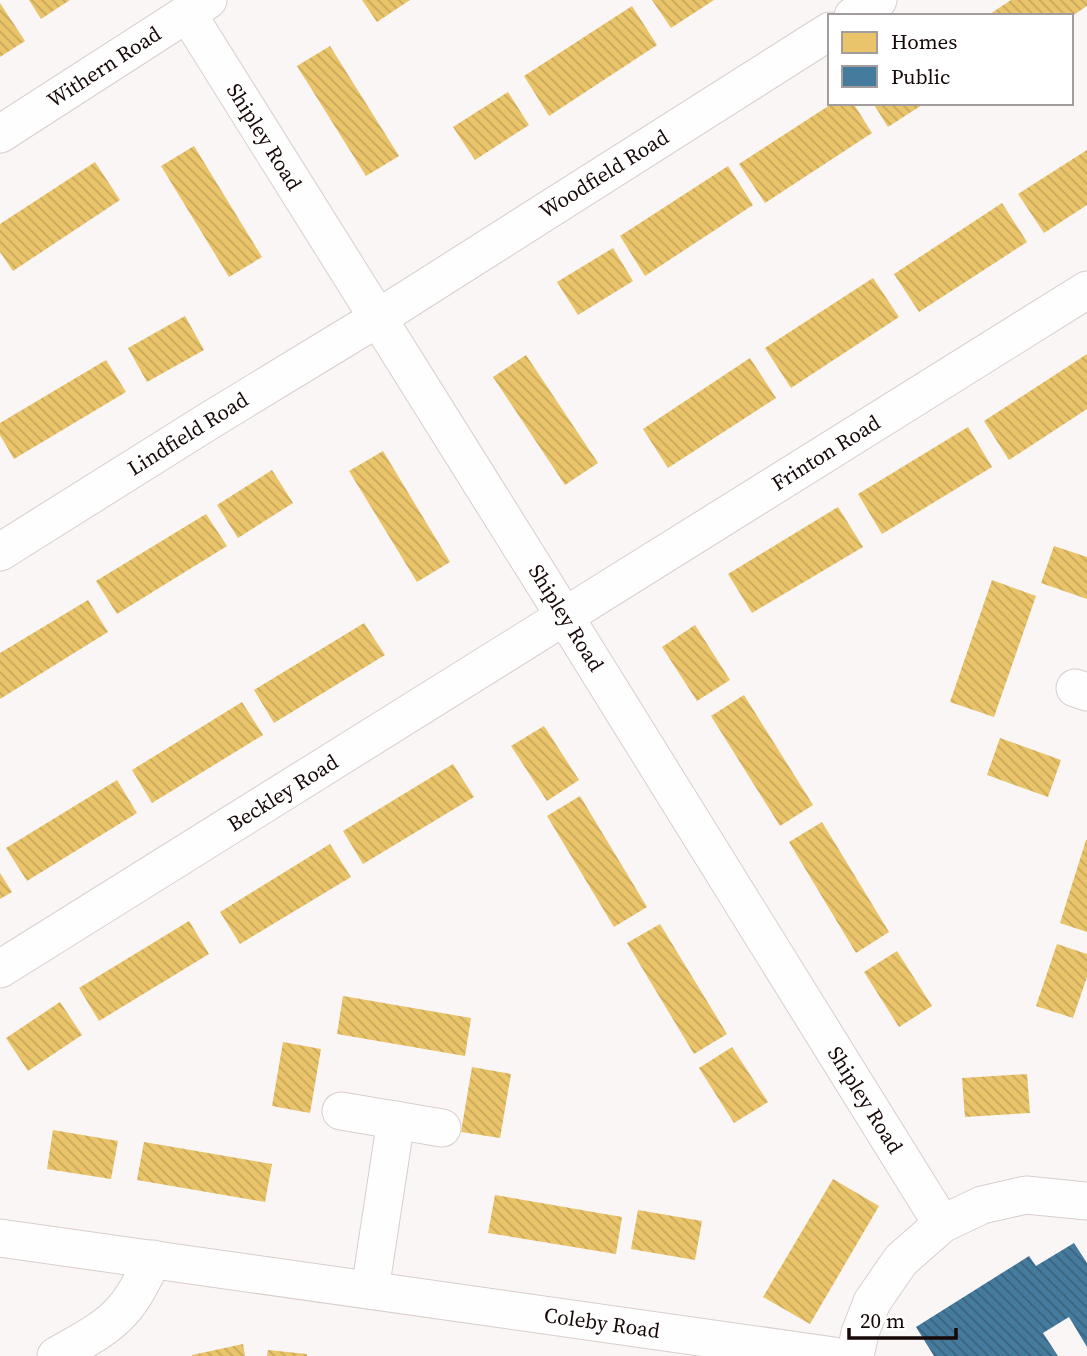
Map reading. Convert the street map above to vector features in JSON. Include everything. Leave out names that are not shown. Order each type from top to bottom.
[{"type":"street","points":[[856,14],[878,0]]},
{"type":"street","name":"Withern Road","points":[[0,134],[197,7]]},
{"type":"street","name":"Shipley Road","points":[[197,7],[377,318],[942,1224]]},
{"type":"street","name":"Woodfield Road","points":[[377,318],[828,32]]},
{"type":"street","name":"Frinton Road","points":[[565,617],[1087,290]]},
{"type":"street","name":"Lindfield Road","points":[[0,552],[377,318]]},
{"type":"street","name":"Beckley Road","points":[[0,969],[565,617]]},
{"type":"street","points":[[341,1111],[442,1128]]},
{"type":"street","points":[[370,1290],[396,1120]]},
{"type":"street","points":[[855,1356],[860,1333],[872,1302],[901,1260],[942,1224],[982,1205],[1026,1195],[1087,1201]]},
{"type":"street","name":"Coleby Road","points":[[0,1238],[834,1356]]},
{"type":"street","points":[[56,1356],[103,1327],[121,1312],[139,1287],[153,1259]]},
{"type":"building: Homes","points":[[29,0],[70,0],[41,19]]},
{"type":"building: Homes","points":[[362,0],[410,0],[377,22]]},
{"type":"building: Homes","points":[[652,0],[714,0],[671,28]]},
{"type":"building: Homes","points":[[1011,0],[1087,0],[1087,6],[1073,15],[990,14]]},
{"type":"building: Homes","points":[[0,3],[25,41],[0,57]]},
{"type":"building: Homes","points":[[632,6],[657,45],[549,116],[524,76]]},
{"type":"building: Homes","points":[[330,46],[399,156],[366,176],[297,66]]},
{"type":"building: Homes","points":[[508,92],[529,125],[475,160],[453,127]]},
{"type":"building: Homes","points":[[830,105],[854,105],[872,133],[765,203],[739,164]]},
{"type":"building: Homes","points":[[874,105],[922,105],[888,127]]},
{"type":"building: Homes","points":[[194,146],[262,257],[229,277],[161,166]]},
{"type":"building: Homes","points":[[1087,150],[1087,205],[1044,233],[1018,194]]},
{"type":"building: Homes","points":[[95,162],[120,200],[13,271],[0,252],[0,224]]},
{"type":"building: Homes","points":[[728,166],[753,205],[645,276],[620,236]]},
{"type":"building: Homes","points":[[1002,203],[1027,242],[919,312],[894,274]]},
{"type":"building: Homes","points":[[613,248],[633,281],[578,315],[557,282]]},
{"type":"building: Homes","points":[[873,278],[899,317],[791,388],[765,348]]},
{"type":"building: Homes","points":[[185,316],[204,350],[147,382],[128,348]]},
{"type":"building: Homes","points":[[1087,354],[1087,409],[1009,460],[984,421]]},
{"type":"building: Homes","points":[[526,355],[598,463],[565,485],[493,377]]},
{"type":"building: Homes","points":[[750,358],[776,398],[668,468],[643,429]]},
{"type":"building: Homes","points":[[106,360],[126,392],[14,459],[0,435],[0,423]]},
{"type":"building: Homes","points":[[968,427],[992,467],[882,534],[858,494]]},
{"type":"building: Homes","points":[[383,451],[450,562],[417,582],[349,471]]},
{"type":"building: Homes","points":[[272,470],[293,503],[238,538],[217,505]]},
{"type":"building: Homes","points":[[838,507],[863,547],[752,613],[728,574]]},
{"type":"building: Homes","points":[[206,514],[227,546],[117,614],[96,581]]},
{"type":"building: Homes","points":[[1054,546],[1087,557],[1087,599],[1041,583]]},
{"type":"building: Homes","points":[[992,580],[1036,596],[994,717],[950,702]]},
{"type":"building: Homes","points":[[88,600],[108,632],[0,699],[0,653]]},
{"type":"building: Homes","points":[[364,623],[385,655],[274,723],[254,690]]},
{"type":"building: Homes","points":[[695,625],[730,680],[697,701],[662,647]]},
{"type":"building: Homes","points":[[744,695],[813,805],[780,826],[711,716]]},
{"type":"building: Homes","points":[[242,702],[263,735],[152,803],[132,770]]},
{"type":"building: Homes","points":[[544,726],[579,780],[547,801],[511,746]]},
{"type":"building: Homes","points":[[1000,738],[1061,760],[1048,797],[987,775]]},
{"type":"building: Homes","points":[[453,764],[474,797],[363,864],[343,831]]},
{"type":"building: Homes","points":[[117,780],[137,813],[27,881],[6,848]]},
{"type":"building: Homes","points":[[580,796],[647,907],[614,927],[547,816]]},
{"type":"building: Homes","points":[[822,822],[889,932],[856,953],[789,842]]},
{"type":"building: Homes","points":[[1087,840],[1087,932],[1060,923]]},
{"type":"building: Homes","points":[[330,844],[351,877],[240,944],[220,912]]},
{"type":"building: Homes","points":[[0,873],[12,892],[0,899]]},
{"type":"building: Homes","points":[[189,921],[209,954],[99,1021],[79,988]]},
{"type":"building: Homes","points":[[660,924],[727,1034],[694,1054],[627,943]]},
{"type":"building: Homes","points":[[1057,944],[1087,954],[1087,977],[1073,1018],[1036,1006]]},
{"type":"building: Homes","points":[[897,951],[932,1006],[899,1027],[864,972]]},
{"type":"building: Homes","points":[[343,996],[471,1018],[465,1056],[337,1034]]},
{"type":"building: Homes","points":[[60,1002],[82,1035],[28,1071],[6,1038]]},
{"type":"building: Homes","points":[[283,1042],[321,1049],[310,1113],[272,1106]]},
{"type":"building: Homes","points":[[732,1047],[768,1102],[734,1123],[699,1068]]},
{"type":"building: Homes","points":[[472,1067],[511,1074],[500,1138],[461,1132]]},
{"type":"building: Homes","points":[[1027,1074],[1030,1113],[965,1117],[962,1078]]},
{"type":"building: Homes","points":[[53,1130],[118,1141],[111,1179],[47,1169]]},
{"type":"building: Homes","points":[[144,1142],[272,1164],[265,1202],[137,1180]]},
{"type":"building: Homes","points":[[833,1179],[879,1206],[810,1324],[763,1297]]},
{"type":"building: Homes","points":[[495,1195],[622,1217],[616,1254],[488,1233]]},
{"type":"building: Homes","points":[[638,1210],[702,1221],[695,1260],[631,1249]]},
{"type":"building: Homes","points":[[243,1344],[245,1356],[192,1356],[192,1355]]},
{"type":"building: Homes","points":[[268,1350],[307,1354],[307,1356],[267,1356]]},
{"type":"building: Public","points":[[1074,1243],[1087,1263],[1087,1347],[1069,1317],[1043,1333],[1058,1356],[934,1356],[916,1327],[1029,1256],[1036,1266]]}]
